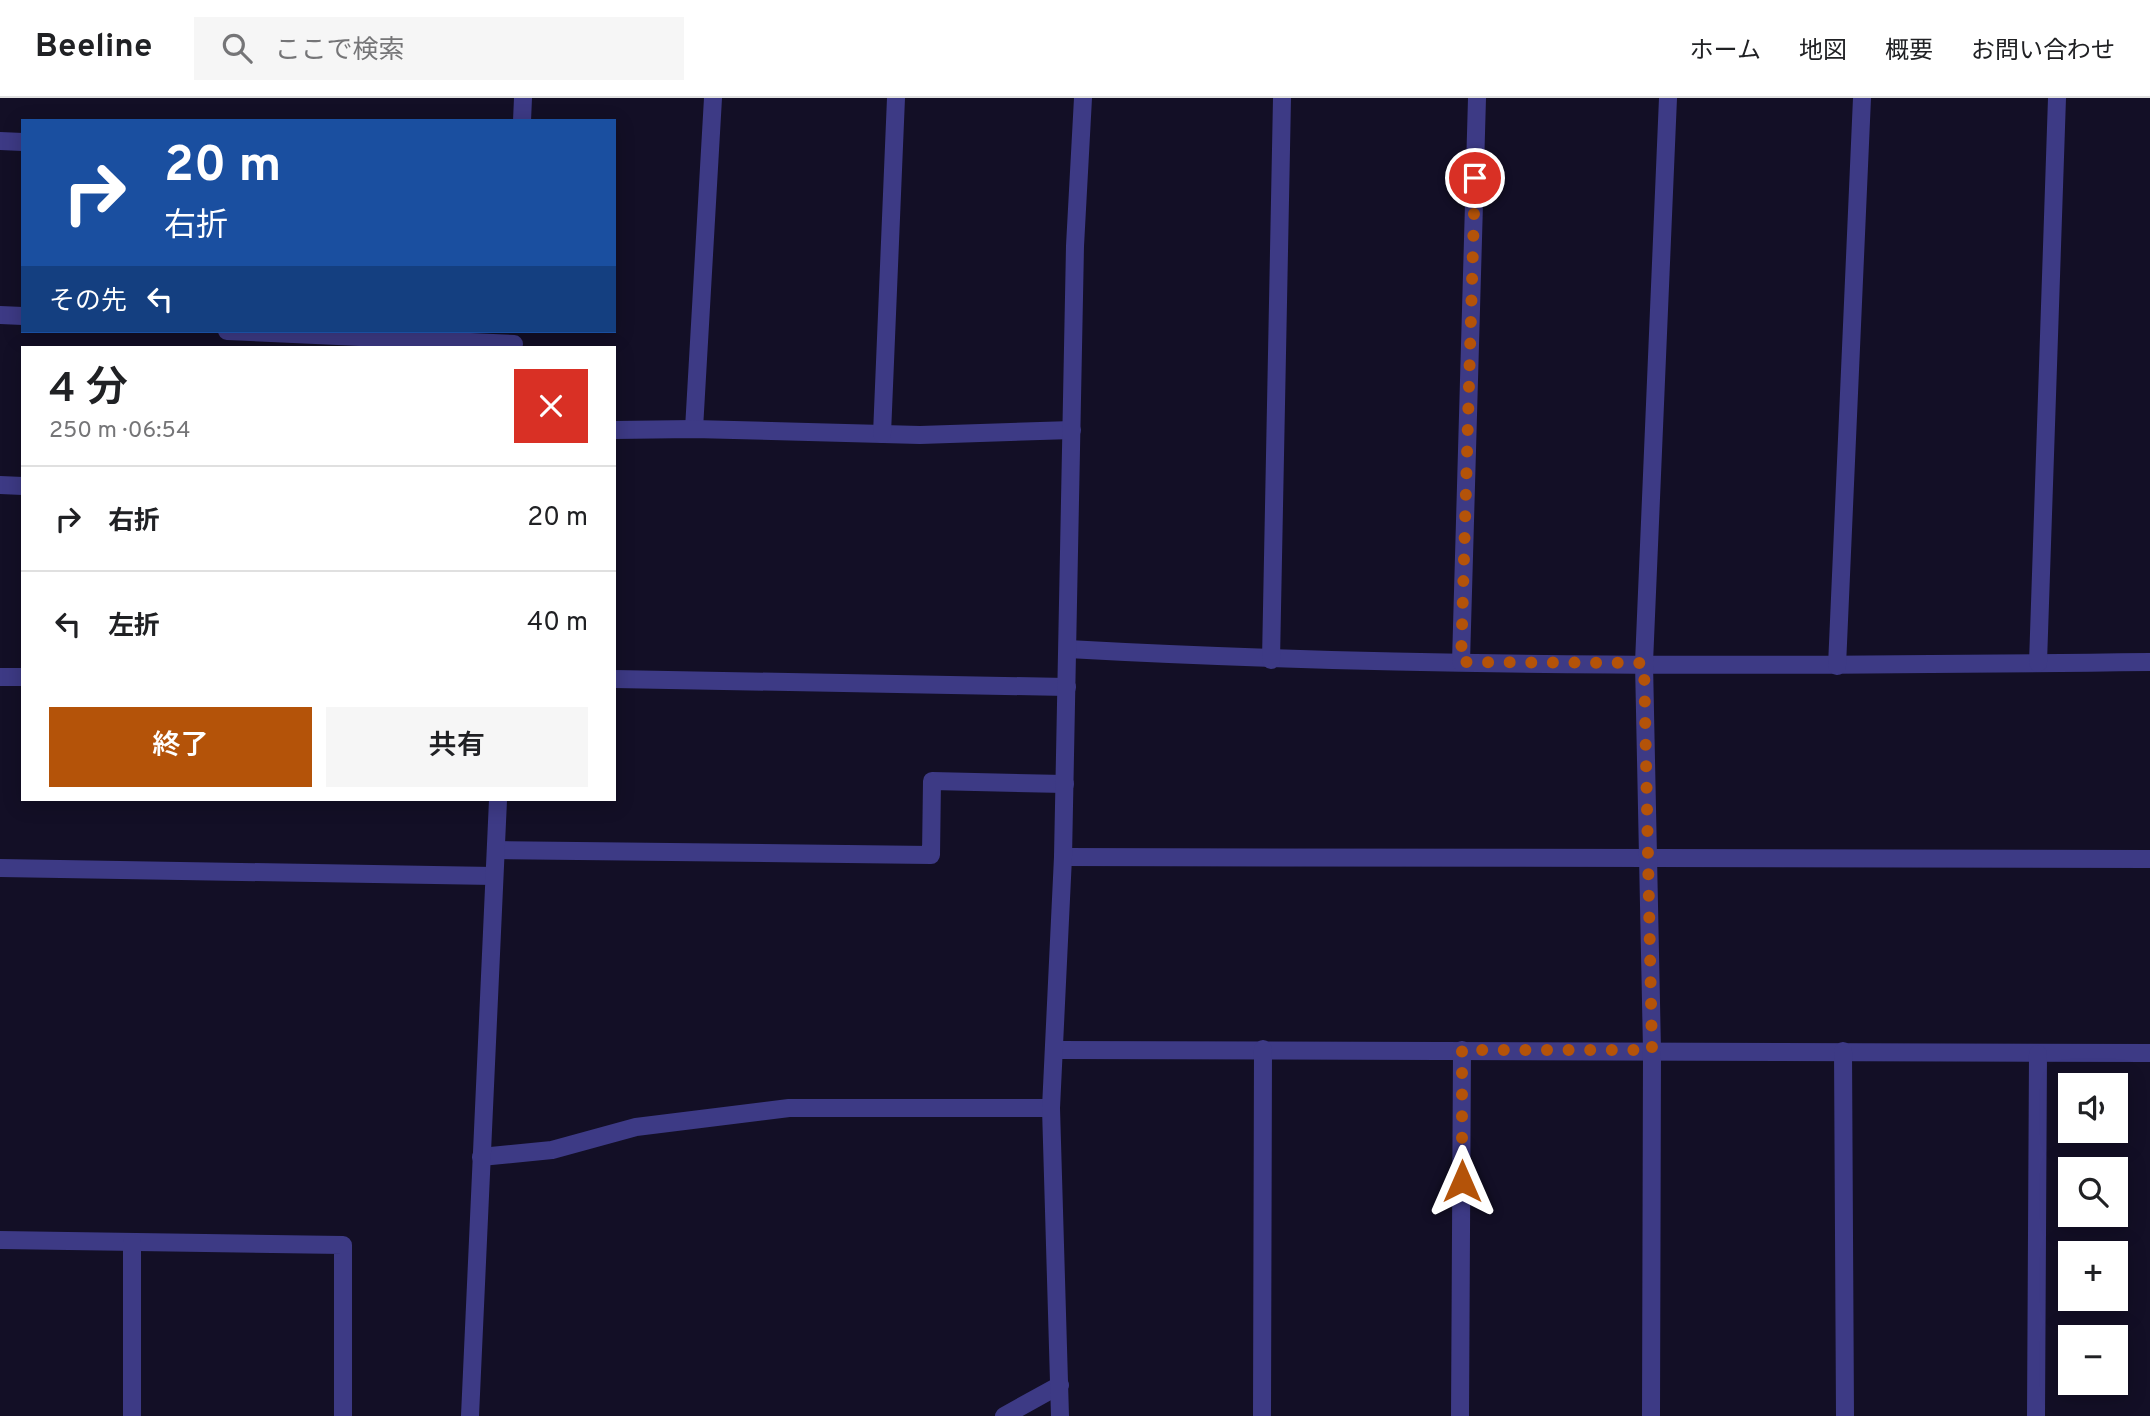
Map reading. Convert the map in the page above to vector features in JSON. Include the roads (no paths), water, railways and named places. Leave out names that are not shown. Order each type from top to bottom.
[{"type":"street","points":[[522,119],[523,98]]},
{"type":"street","points":[[694,429],[713,98]]},
{"type":"street","points":[[883,434],[896,98]]},
{"type":"street","points":[[1060,1416],[1051,1108],[1056,1050],[1063,857],[1075,246],[1083,98]]},
{"type":"street","points":[[1271,660],[1282,98]]},
{"type":"street","points":[[1461,662],[1477,98]]},
{"type":"street","points":[[1651,1416],[1652,1050],[1644,663],[1668,98]]},
{"type":"street","points":[[1837,666],[1862,98]]},
{"type":"street","points":[[2038,663],[2057,98]]},
{"type":"street","points":[[0,141],[21,142]]},
{"type":"street","points":[[0,315],[21,316]]},
{"type":"street","points":[[284,333],[514,341]]},
{"type":"street","points":[[616,430],[694,429],[883,434],[1072,430]]},
{"type":"street","points":[[0,485],[21,486]]},
{"type":"street","points":[[1068,649],[1271,660],[1837,666],[2150,662]]},
{"type":"street","points":[[0,677],[21,677]]},
{"type":"street","points":[[616,679],[1067,687]]},
{"type":"street","points":[[495,850],[931,855],[932,781],[1065,784]]},
{"type":"street","points":[[470,1416],[498,801]]},
{"type":"street","points":[[1063,857],[2150,859]]},
{"type":"street","points":[[0,869],[494,876]]},
{"type":"street","points":[[1262,1416],[1263,1049]]},
{"type":"street","points":[[1056,1050],[2150,1053]]},
{"type":"street","points":[[1460,1416],[1462,1050]]},
{"type":"street","points":[[1843,1051],[1845,1416]]},
{"type":"street","points":[[2036,1416],[2038,1054]]},
{"type":"street","points":[[481,1157],[552,1150],[636,1127],[789,1108],[1051,1108]]},
{"type":"street","points":[[0,1240],[344,1245],[343,1416]]},
{"type":"street","points":[[132,1242],[132,1416]]},
{"type":"street","points":[[1004,1416],[1060,1385]]}]
